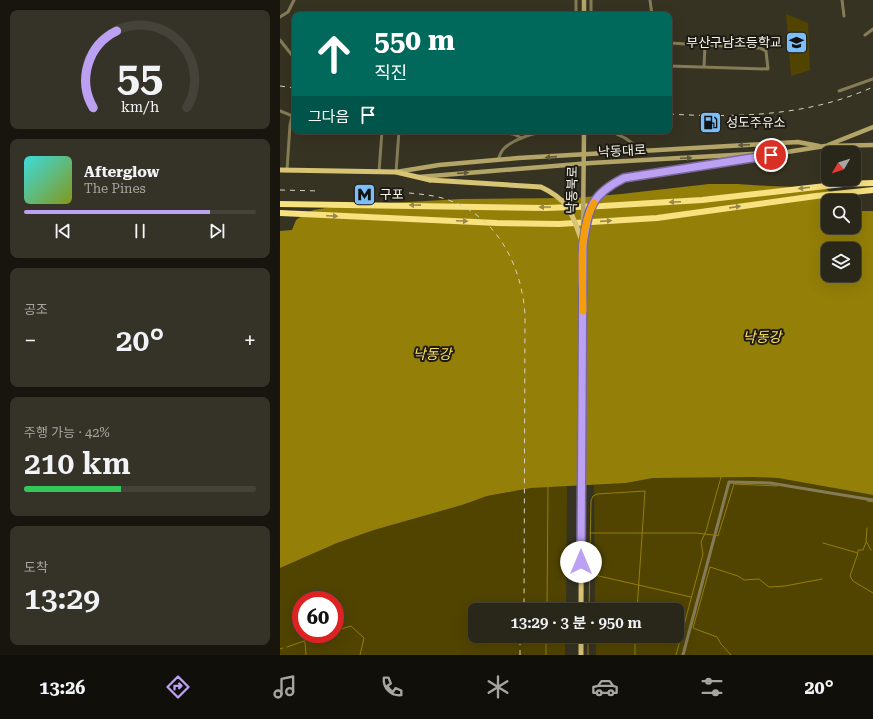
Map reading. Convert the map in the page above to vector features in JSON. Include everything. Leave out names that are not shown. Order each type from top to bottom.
[{"type":"highway","points":[[280,204],[546,208],[702,200],[842,184],[873,183]]},
{"type":"highway","points":[[280,214],[497,223],[559,224],[657,218],[816,196],[873,190]]},
{"type":"main road","points":[[584,0],[584,12]]},
{"type":"main road","points":[[825,146],[873,127]]},
{"type":"main road","name":"낙동북로","points":[[581,603],[584,134]]},
{"type":"main road","name":"낙동대로","points":[[280,170],[396,172],[439,165],[498,160],[798,142],[825,146],[873,145]]},
{"type":"main road","points":[[583,244],[589,212],[599,194],[611,184],[624,178],[758,158],[821,147]]},
{"type":"main road","name":"낙동대로","points":[[396,172],[420,177],[591,163],[787,152],[821,147]]},
{"type":"main road","points":[[396,172],[430,180],[540,187],[552,192],[569,207],[583,244]]},
{"type":"main road","points":[[581,643],[581,655]]},
{"type":"street","points":[[280,17],[289,10],[294,0]]},
{"type":"street","points":[[576,0],[576,12]]},
{"type":"street","points":[[591,0],[591,12]]},
{"type":"street","points":[[650,0],[652,12]]},
{"type":"street","points":[[842,0],[844,16]]},
{"type":"street","points":[[865,35],[873,29]]},
{"type":"street","points":[[280,40],[292,55]]},
{"type":"street","points":[[672,43],[764,49],[768,69],[672,66]]},
{"type":"street","points":[[704,67],[705,45]]},
{"type":"street","points":[[839,91],[873,79]]},
{"type":"street","points":[[280,111],[292,116]]},
{"type":"street","points":[[287,170],[290,125],[292,121]]},
{"type":"street","points":[[378,172],[382,134]]},
{"type":"street","points":[[396,172],[399,134]]},
{"type":"street","points":[[514,134],[522,138]]},
{"type":"street","points":[[498,160],[502,151],[506,147],[522,138],[535,134]]},
{"type":"street","points":[[616,134],[625,138],[643,151]]},
{"type":"street","points":[[683,655],[729,482],[770,483],[873,500]]},
{"type":"shaded area","points":[[786,14],[808,23],[810,70],[791,76]]},
{"type":"shaded area","points":[[653,478],[778,478],[873,495],[873,655],[596,655],[596,643],[684,643],[684,603],[595,603],[594,485],[626,483]]},
{"type":"shaded area","points":[[567,486],[566,603],[468,603],[468,643],[565,643],[565,655],[280,655],[280,568],[337,543],[374,530],[462,505],[487,496],[531,488]]},
{"type":"water","name":"낙동강","points":[[709,184],[825,188],[833,194],[821,194],[821,234],[861,234],[861,211],[873,211],[873,495],[778,478],[754,477],[653,478],[626,483],[531,488],[487,496],[462,505],[374,530],[337,543],[280,568],[280,231],[292,230],[296,220],[306,213],[337,206],[461,199],[574,198]]},
{"type":"waterway","points":[[676,655],[703,554],[701,542],[706,531],[721,477]]},
{"type":"waterway","points":[[716,535],[718,536],[734,484],[777,486]]},
{"type":"waterway","points":[[547,603],[548,487]]},
{"type":"waterway","points":[[589,603],[591,501],[593,496],[597,494],[645,491],[637,603]]},
{"type":"waterway","points":[[867,501],[873,502]]},
{"type":"waterway","points":[[867,528],[866,541],[871,550]]},
{"type":"waterway","points":[[590,533],[696,533],[713,535]]},
{"type":"waterway","points":[[858,552],[858,550],[863,550],[866,542]]},
{"type":"waterway","points":[[823,543],[858,553],[850,576],[853,581],[873,593]]},
{"type":"waterway","points":[[731,655],[717,637],[693,628],[710,567],[738,576],[744,580],[759,579],[769,587],[785,586],[822,579]]},
{"type":"waterway","points":[[590,574],[691,597]]},
{"type":"waterway","points":[[344,628],[351,626],[364,638],[360,655]]},
{"type":"waterway","points":[[287,647],[298,643]]},
{"type":"waterway","points":[[305,643],[306,655]]},
{"type":"waterway","points":[[546,643],[546,655]]},
{"type":"waterway","points":[[588,643],[588,655]]},
{"type":"waterway","points":[[635,643],[635,655]]},
{"type":"railway","points":[[280,86],[292,88]]},
{"type":"railway","points":[[672,114],[721,116],[773,113],[824,104],[849,97],[873,87]]},
{"type":"railway","points":[[280,190],[320,191]]},
{"type":"railway","points":[[409,193],[442,198],[461,205],[477,215],[502,242],[511,258],[518,276],[525,314],[524,603]]},
{"type":"railway","points":[[520,643],[520,655]]},
{"type":"slow traffic","points":[[583,311],[583,244],[589,212],[594,203]]},
{"type":"place","name":"부산구남초등학교","points":[[797,42]]},
{"type":"place","name":"성도주유소","points":[[711,122]]},
{"type":"place","name":"구포","points":[[365,194]]},
{"type":"route","points":[[581,562],[583,244],[589,212],[599,194],[611,184],[624,178],[771,155]]}]
